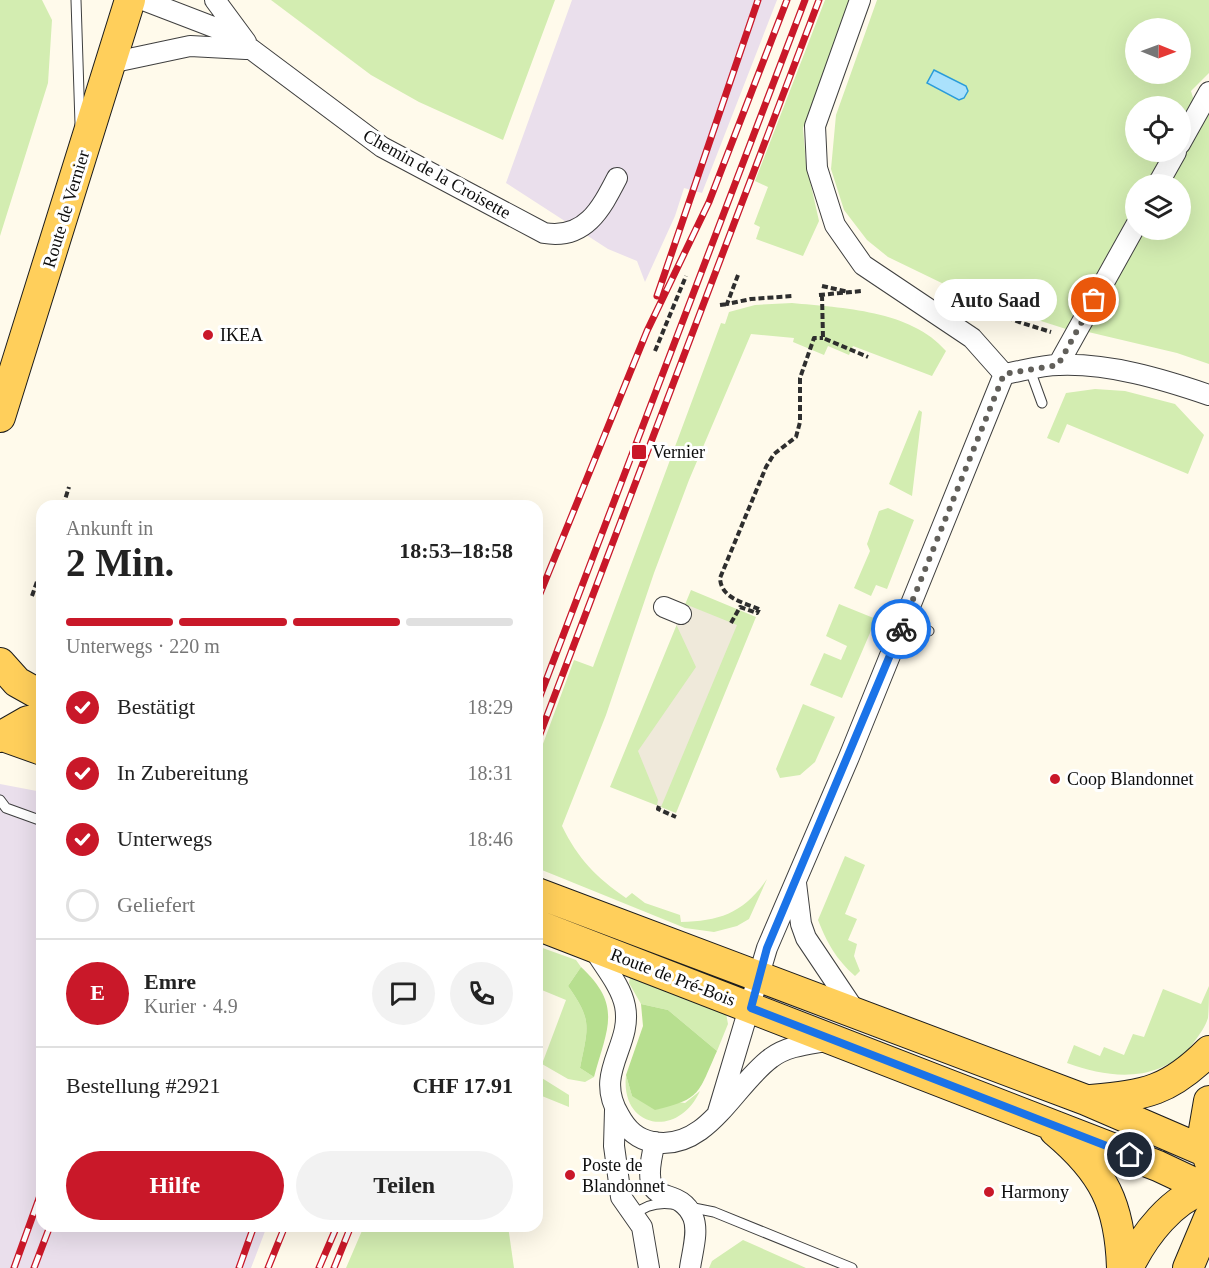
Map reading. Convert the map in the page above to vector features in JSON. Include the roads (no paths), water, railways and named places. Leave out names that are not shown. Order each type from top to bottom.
[{"type":"main road","name":"Route de Vernier","points":[[0,417],[130,0]]},
{"type":"main road","points":[[0,663],[17,682],[36,693]]},
{"type":"main road","points":[[0,691],[36,704]]},
{"type":"main road","points":[[1,738],[28,721],[36,720]]},
{"type":"main road","points":[[1,738],[36,748]]},
{"type":"main road","name":"Route de Pré-Bois","points":[[543,895],[1086,1100],[1208,1172]]},
{"type":"main road","name":"Route de Pré-Bois","points":[[543,927],[1158,1166],[1208,1172]]},
{"type":"main road","points":[[1086,1100],[1130,1096],[1165,1086],[1181,1078],[1209,1051]]},
{"type":"main road","points":[[1128,1268],[1149,1233],[1163,1216],[1208,1172],[1204,1130],[1209,1101]]},
{"type":"main road","points":[[1041,1120],[1073,1146],[1097,1173],[1108,1190],[1118,1222],[1122,1268]]},
{"type":"main road","points":[[1188,1268],[1209,1218]]},
{"type":"street","name":"Chemin de la Croisette","points":[[143,0],[216,28],[251,49],[382,147],[544,233],[567,234],[579,229],[602,208],[618,178]]},
{"type":"street","points":[[215,0],[251,49]]},
{"type":"street","points":[[860,0],[815,126],[817,168],[835,225],[863,265],[972,338],[1004,374]]},
{"type":"street","points":[[110,63],[190,46],[251,49]]},
{"type":"street","points":[[1191,124],[1209,92]]},
{"type":"street","points":[[1058,365],[1128,240]]},
{"type":"street","points":[[1004,374],[1058,365],[1103,368],[1145,376],[1209,395]]},
{"type":"street","points":[[718,1112],[751,1008],[767,948],[904,621],[1004,374]]},
{"type":"street","points":[[796,882],[801,924],[806,938],[856,1014]]},
{"type":"street","points":[[592,946],[625,1006],[626,1025],[610,1070],[609,1090],[615,1110],[626,1127],[641,1138],[655,1142],[683,1140],[698,1132],[757,1070],[779,1053],[791,1048],[834,1040]]},
{"type":"street","points":[[615,1110],[614,1146],[621,1197],[634,1215],[645,1238],[649,1268]]},
{"type":"street","points":[[655,1142],[648,1170],[650,1183],[656,1192],[686,1207],[695,1224],[690,1268]]},
{"type":"lane","points":[[76,0],[81,159]]},
{"type":"lane","points":[[1030,370],[1042,403]]},
{"type":"lane","points":[[904,621],[929,632]]},
{"type":"lane","points":[[0,800],[6,808],[36,819]]},
{"type":"lane","points":[[634,1215],[641,1209],[654,1204],[714,1212],[852,1268]]},
{"type":"water","points":[[934,70],[966,86],[968,91],[964,98],[959,100],[927,83]]},
{"type":"railway","points":[[657,296],[758,0]]},
{"type":"railway","points":[[543,586],[647,331],[709,202],[787,0]]},
{"type":"railway","points":[[543,688],[805,0]]},
{"type":"railway","points":[[543,726],[819,0]]},
{"type":"railway","points":[[14,1268],[36,1207]]},
{"type":"railway","points":[[34,1268],[48,1232]]},
{"type":"railway","points":[[239,1268],[252,1232]]},
{"type":"railway","points":[[268,1268],[283,1232]]},
{"type":"railway","points":[[319,1268],[334,1232]]},
{"type":"railway","points":[[334,1268],[349,1232]]},
{"type":"place","name":"Auto Saad","points":[[1094,300]]},
{"type":"place","name":"IKEA","points":[[208,335]]},
{"type":"place","name":"Vernier","points":[[639,452]]},
{"type":"place","name":"Coop Blandonnet","points":[[1055,779]]},
{"type":"place","name":"Poste de Blandonnet","points":[[570,1175]]},
{"type":"place","name":"Harmony","points":[[989,1192]]}]
